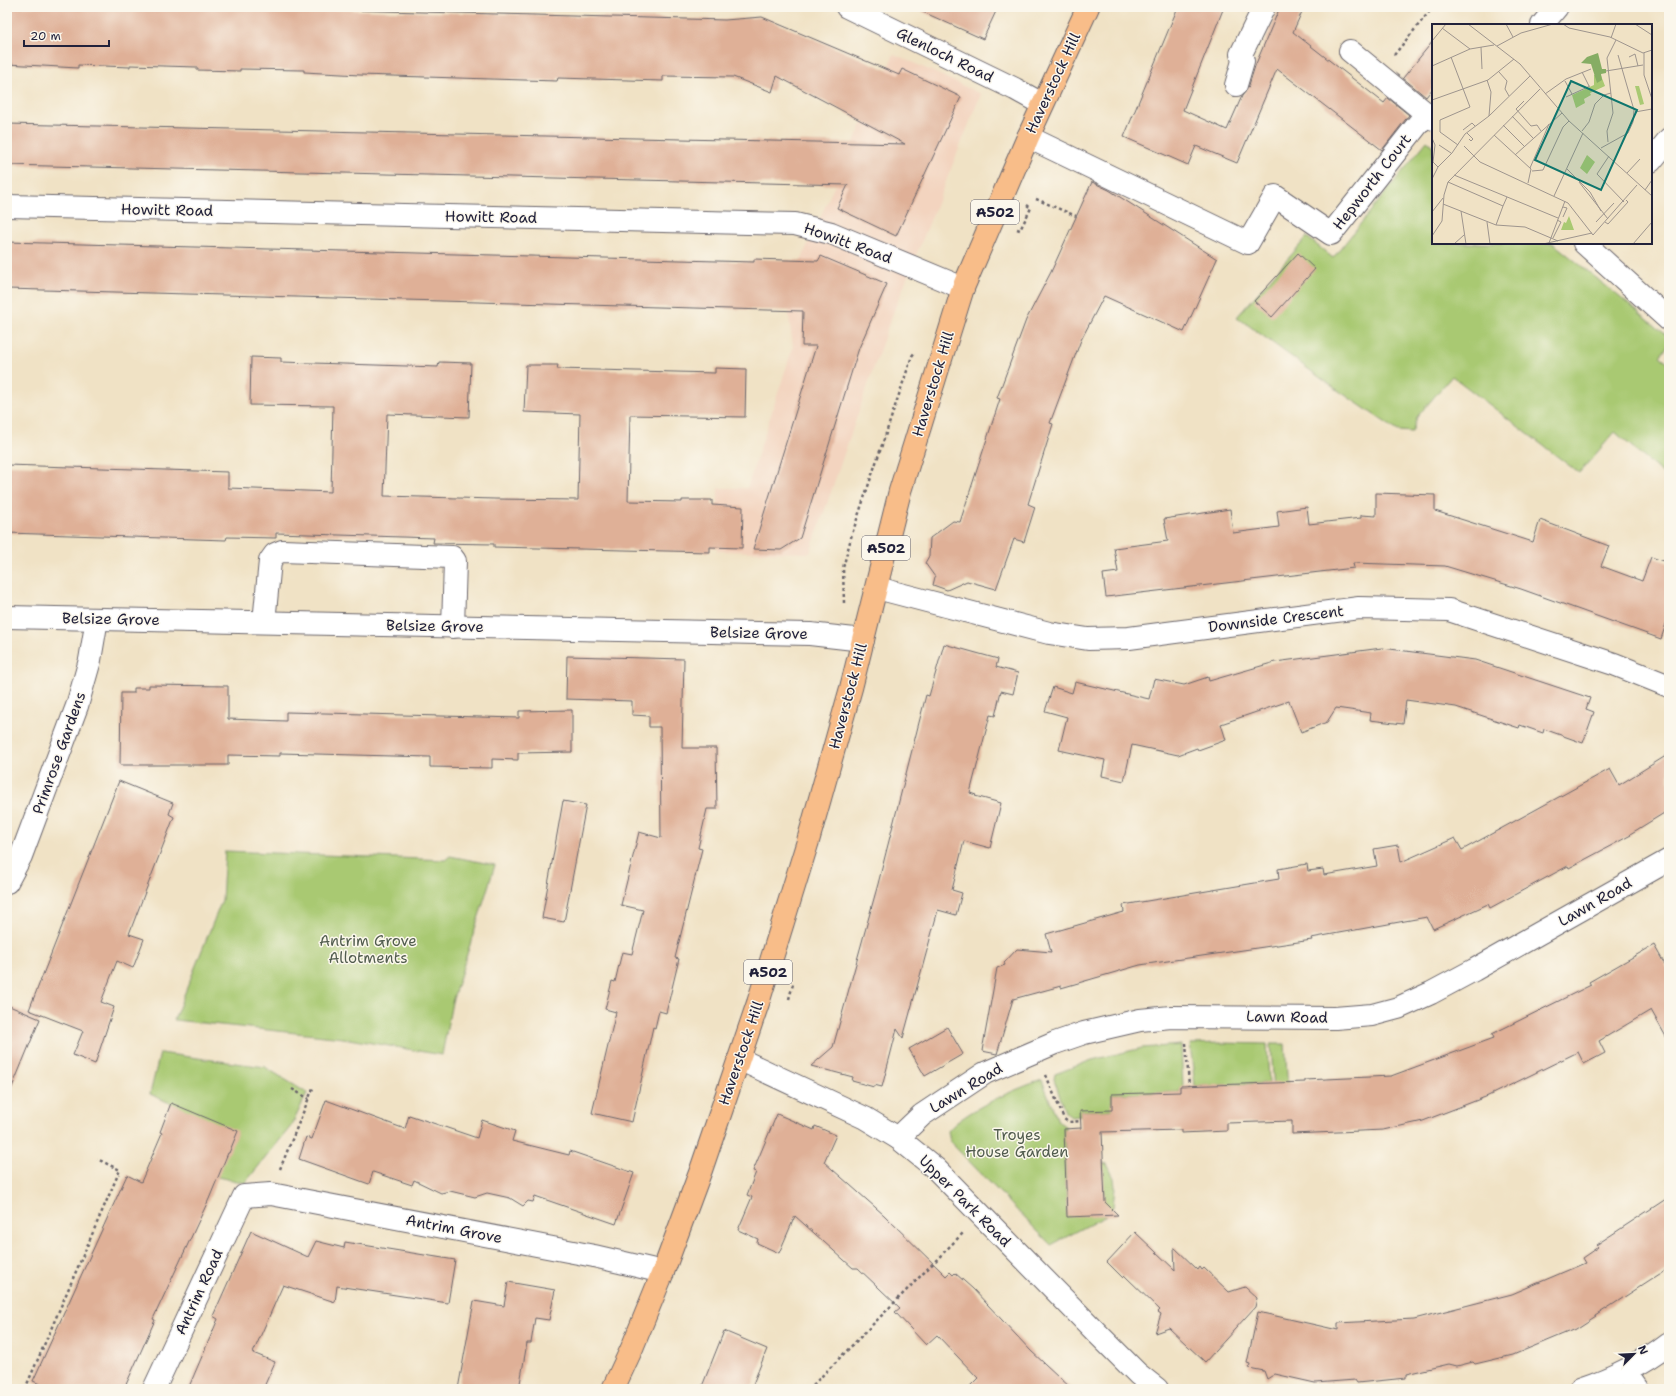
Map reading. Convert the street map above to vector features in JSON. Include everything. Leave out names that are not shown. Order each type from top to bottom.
[{"type":"main road","name":"Haverstock Hill","points":[[613,1389],[632,1348],[663,1272],[697,1180],[758,1003],[808,841],[877,588],[900,491],[963,288],[1042,104],[1088,7]]},
{"type":"street","name":"Glenloch Road","points":[[847,7],[1015,88],[1042,104]]},
{"type":"street","points":[[1236,85],[1243,61],[1241,54],[1264,7]]},
{"type":"street","points":[[1543,24],[1557,7]]},
{"type":"street","points":[[1350,51],[1430,116]]},
{"type":"street","name":"Hepworth Court","points":[[1028,137],[1248,243],[1275,196],[1331,234],[1430,116]]},
{"type":"street","points":[[1652,160],[1669,139]]},
{"type":"street","name":"Howitt Road","points":[[7,206],[795,224],[830,233],[963,288]]},
{"type":"street","points":[[1585,244],[1669,320]]},
{"type":"street","points":[[264,622],[270,561],[276,554],[282,551],[452,557],[455,561],[453,627]]},
{"type":"street","name":"Downside Crescent","points":[[877,588],[1049,633],[1088,639],[1129,638],[1359,608],[1449,610],[1614,664],[1669,686]]},
{"type":"street","name":"Belsize Grove","points":[[7,617],[810,634],[863,640]]},
{"type":"street","name":"Primrose Gardens","points":[[7,882],[21,856],[77,706],[90,660],[97,619]]},
{"type":"street","name":"Lawn Road","points":[[898,1138],[922,1115],[985,1073],[1037,1050],[1084,1033],[1140,1020],[1185,1016],[1335,1018],[1372,1015],[1398,1008],[1431,993],[1669,860]]},
{"type":"street","name":"Upper Park Road","points":[[739,1059],[858,1114],[898,1138],[935,1168],[1138,1374],[1157,1389]]},
{"type":"street","name":"Antrim Grove","points":[[244,1196],[270,1194],[594,1256],[663,1272]]},
{"type":"street","name":"Antrim Road","points":[[154,1389],[244,1196]]},
{"type":"street","points":[[1580,1389],[1631,1381],[1653,1356],[1669,1343]]},
{"type":"path","points":[[1378,74],[1433,7]]},
{"type":"path","points":[[1036,199],[1076,216]]},
{"type":"path","points":[[1020,230],[1031,208],[1026,205]]},
{"type":"path","points":[[1185,1016],[1189,1086]]},
{"type":"path","points":[[1037,1050],[1064,1119],[1068,1122],[1080,1121]]},
{"type":"path","points":[[270,1194],[313,1088]]},
{"type":"path","points":[[292,1089],[309,1099]]},
{"type":"path","points":[[25,1389],[120,1170],[97,1159]]},
{"type":"path","points":[[813,1385],[954,1241],[982,1216]]},
{"type":"shaded area","points":[[894,54],[981,94],[889,323],[810,553],[717,551],[718,488],[747,488],[793,347],[789,317],[790,292],[805,251]]},
{"type":"green space","points":[[1427,141],[1432,145],[1432,244],[1554,244],[1669,337],[1669,345],[1660,356],[1669,363],[1669,479],[1615,432],[1579,473],[1452,376],[1417,417],[1412,432],[1398,431],[1333,387],[1237,317],[1307,237],[1333,258]]},
{"type":"green space","name":"Antrim Grove Allotments","points":[[225,851],[445,860],[450,856],[495,865],[452,1002],[442,1055],[343,1038],[174,1020],[222,900]]},
{"type":"green space","points":[[1190,1044],[1267,1044],[1269,1083],[1195,1086]]},
{"type":"green space","points":[[1271,1044],[1285,1044],[1288,1091],[1274,1092]]},
{"type":"green space","points":[[1181,1045],[1183,1086],[1180,1087],[1180,1092],[1112,1094],[1112,1110],[1080,1111],[1080,1116],[1071,1117],[1065,1112],[1054,1079],[1055,1074],[1092,1060],[1142,1048]]},
{"type":"green space","points":[[160,1053],[265,1067],[307,1093],[292,1125],[245,1183],[213,1176],[227,1129],[150,1094]]},
{"type":"green space","name":"Troyes House Garden","points":[[1042,1080],[1058,1121],[1066,1127],[1064,1129],[1067,1216],[1102,1215],[1104,1192],[1103,1163],[1107,1164],[1114,1178],[1115,1187],[1113,1207],[1104,1217],[1051,1245],[950,1142],[948,1131],[956,1123],[978,1108],[1005,1094]]},
{"type":"building","points":[[7,7],[232,7],[725,20],[762,17],[899,75],[902,69],[961,97],[896,236],[837,208],[848,185],[7,165],[7,124],[905,144],[777,76],[772,92],[733,77],[663,76],[663,81],[558,78],[557,81],[360,75],[304,72],[304,70],[197,70],[197,67],[130,65],[130,67],[78,65],[78,68],[7,64]]},
{"type":"building","points":[[912,7],[998,7],[983,39]]},
{"type":"building","points":[[1178,7],[1224,7],[1183,110],[1227,130],[1242,96],[1248,88],[1255,66],[1280,7],[1304,7],[1293,32],[1384,103],[1388,98],[1409,115],[1382,150],[1277,69],[1237,163],[1196,146],[1188,165],[1124,137]]},
{"type":"building","points":[[1432,42],[1432,89],[1426,97],[1403,78]]},
{"type":"building","points":[[1092,182],[1109,190],[1217,259],[1184,332],[1104,296],[1081,340],[1050,423],[1053,424],[1028,504],[1035,507],[1024,542],[1014,539],[996,589],[967,581],[947,590],[933,585],[935,577],[925,563],[929,556],[930,538],[953,521],[960,522],[1000,399],[997,398],[1026,320],[1051,272]]},
{"type":"building","points":[[7,242],[754,262],[754,259],[818,261],[821,256],[887,284],[859,348],[800,538],[781,550],[753,549],[816,346],[802,346],[803,311],[7,289]]},
{"type":"building","points":[[1298,253],[1315,269],[1272,317],[1254,301]]},
{"type":"building","points":[[251,357],[281,358],[281,362],[438,367],[439,362],[471,363],[469,417],[387,414],[384,496],[495,499],[578,500],[580,414],[524,412],[526,365],[558,365],[557,369],[715,373],[715,368],[746,369],[745,417],[630,415],[628,501],[682,502],[682,500],[712,500],[712,505],[743,507],[742,548],[710,547],[710,552],[494,547],[494,544],[433,543],[434,538],[276,533],[276,538],[227,537],[226,540],[7,533],[7,465],[228,472],[228,488],[331,492],[333,406],[250,405]]},
{"type":"building","points":[[1376,493],[1435,495],[1435,511],[1533,542],[1540,520],[1609,546],[1601,566],[1642,581],[1651,557],[1669,563],[1669,615],[1661,639],[1521,589],[1445,566],[1353,563],[1354,568],[1106,597],[1103,574],[1118,572],[1114,548],[1168,541],[1164,519],[1230,509],[1233,533],[1279,527],[1277,511],[1307,507],[1309,524],[1361,518],[1361,515],[1376,516]]},
{"type":"building","points":[[944,644],[998,659],[996,667],[1018,673],[1013,694],[1001,691],[995,716],[990,715],[970,793],[976,795],[975,796],[1001,803],[990,848],[964,841],[952,890],[962,893],[956,915],[938,910],[903,1038],[897,1029],[882,1087],[874,1085],[874,1087],[852,1081],[853,1077],[811,1066],[833,1047],[878,884],[926,695],[929,696]]},
{"type":"building","points":[[1382,648],[1475,660],[1590,698],[1586,709],[1594,712],[1583,743],[1544,729],[1543,733],[1520,725],[1519,728],[1456,707],[1406,700],[1403,724],[1370,720],[1371,713],[1336,708],[1327,722],[1301,732],[1289,701],[1221,724],[1226,740],[1198,750],[1197,748],[1178,755],[1132,745],[1124,781],[1102,776],[1105,760],[1059,750],[1067,717],[1045,711],[1053,687],[1072,693],[1075,682],[1149,699],[1154,679],[1184,685],[1208,677],[1209,681],[1275,662]]},
{"type":"building","points":[[567,656],[684,659],[682,748],[716,748],[717,809],[707,809],[698,848],[702,849],[675,958],[679,959],[666,1013],[659,1011],[655,1028],[653,1027],[632,1122],[592,1113],[616,1012],[605,1009],[612,981],[615,982],[622,952],[632,954],[643,910],[621,905],[639,832],[661,838],[660,727],[649,727],[649,716],[632,715],[632,701],[566,699]]},
{"type":"building","points":[[149,685],[228,686],[228,719],[286,721],[286,712],[519,718],[519,711],[572,710],[572,752],[518,753],[518,760],[492,759],[492,768],[430,767],[430,757],[280,753],[280,756],[228,755],[228,765],[120,765],[121,693],[134,693],[134,688],[149,688]]},
{"type":"building","points":[[1669,754],[1669,810],[1630,834],[1631,835],[1569,868],[1568,866],[1490,908],[1488,904],[1433,929],[1427,917],[1311,938],[1312,940],[1140,965],[1061,988],[1061,986],[1013,999],[997,1054],[982,1051],[997,968],[1005,965],[1004,963],[1017,949],[1051,952],[1046,934],[1124,912],[1123,905],[1279,879],[1278,869],[1307,864],[1308,871],[1323,869],[1324,875],[1377,866],[1374,849],[1398,845],[1401,862],[1455,838],[1462,850],[1610,769],[1619,785]]},
{"type":"building","points":[[119,781],[173,803],[169,814],[174,817],[129,934],[144,939],[133,968],[117,961],[101,1002],[114,1007],[95,1064],[73,1055],[83,1031],[29,1010]]},
{"type":"building","points":[[563,801],[586,805],[564,922],[542,918]]},
{"type":"building","points":[[1654,945],[1669,972],[1669,1042],[1651,1010],[1599,1041],[1605,1053],[1584,1064],[1578,1052],[1488,1096],[1423,1121],[1383,1130],[1292,1134],[1292,1121],[1227,1123],[1227,1131],[1181,1133],[1181,1130],[1102,1132],[1105,1202],[1118,1215],[1067,1217],[1064,1129],[1081,1128],[1080,1111],[1112,1110],[1112,1094],[1180,1092],[1180,1086],[1305,1082],[1305,1080],[1391,1076],[1494,1038],[1492,1034],[1591,985],[1589,982]]},
{"type":"building","points":[[7,1005],[40,1019],[8,1097],[7,1097]]},
{"type":"building","points":[[947,1027],[963,1054],[925,1076],[909,1049]]},
{"type":"building","points":[[326,1100],[405,1129],[409,1115],[477,1138],[482,1120],[515,1131],[512,1141],[569,1155],[570,1151],[634,1173],[616,1224],[535,1196],[533,1202],[528,1201],[523,1206],[510,1198],[487,1193],[475,1197],[450,1191],[441,1193],[414,1180],[412,1185],[373,1172],[369,1184],[299,1159],[306,1137],[312,1139]]},
{"type":"building","points":[[171,1103],[238,1131],[209,1199],[153,1319],[155,1320],[124,1389],[51,1389],[33,1381],[127,1175],[141,1182],[162,1133],[160,1132]]},
{"type":"building","points":[[777,1114],[814,1130],[815,1126],[836,1135],[824,1162],[884,1215],[946,1276],[950,1272],[953,1275],[955,1273],[973,1289],[1031,1351],[1072,1389],[967,1389],[978,1378],[937,1335],[926,1345],[895,1312],[900,1308],[858,1268],[853,1268],[795,1216],[779,1253],[757,1243],[758,1239],[738,1230],[752,1197],[747,1195],[756,1172],[753,1171]]},
{"type":"building","points":[[1669,1197],[1669,1268],[1575,1329],[1513,1355],[1475,1364],[1473,1362],[1457,1366],[1449,1364],[1406,1374],[1406,1378],[1357,1383],[1355,1380],[1315,1383],[1275,1374],[1267,1379],[1264,1371],[1249,1368],[1250,1364],[1247,1363],[1258,1312],[1338,1330],[1338,1323],[1414,1319],[1512,1294],[1585,1263],[1582,1258],[1598,1247],[1596,1245]]},
{"type":"building","points":[[251,1231],[308,1257],[316,1241],[344,1248],[345,1242],[455,1260],[448,1303],[337,1286],[335,1302],[283,1285],[253,1353],[275,1362],[263,1389],[188,1389],[218,1319],[213,1316]]},
{"type":"building","points":[[1135,1232],[1175,1270],[1174,1247],[1198,1270],[1200,1267],[1202,1270],[1204,1268],[1229,1292],[1245,1287],[1257,1298],[1255,1307],[1205,1362],[1169,1328],[1155,1333],[1161,1314],[1158,1312],[1160,1310],[1125,1276],[1123,1278],[1107,1262]]},
{"type":"building","points":[[508,1282],[555,1290],[549,1320],[535,1318],[531,1343],[527,1343],[519,1389],[458,1389],[474,1301],[504,1306]]},
{"type":"building","points":[[724,1331],[767,1349],[751,1389],[701,1389]]}]
